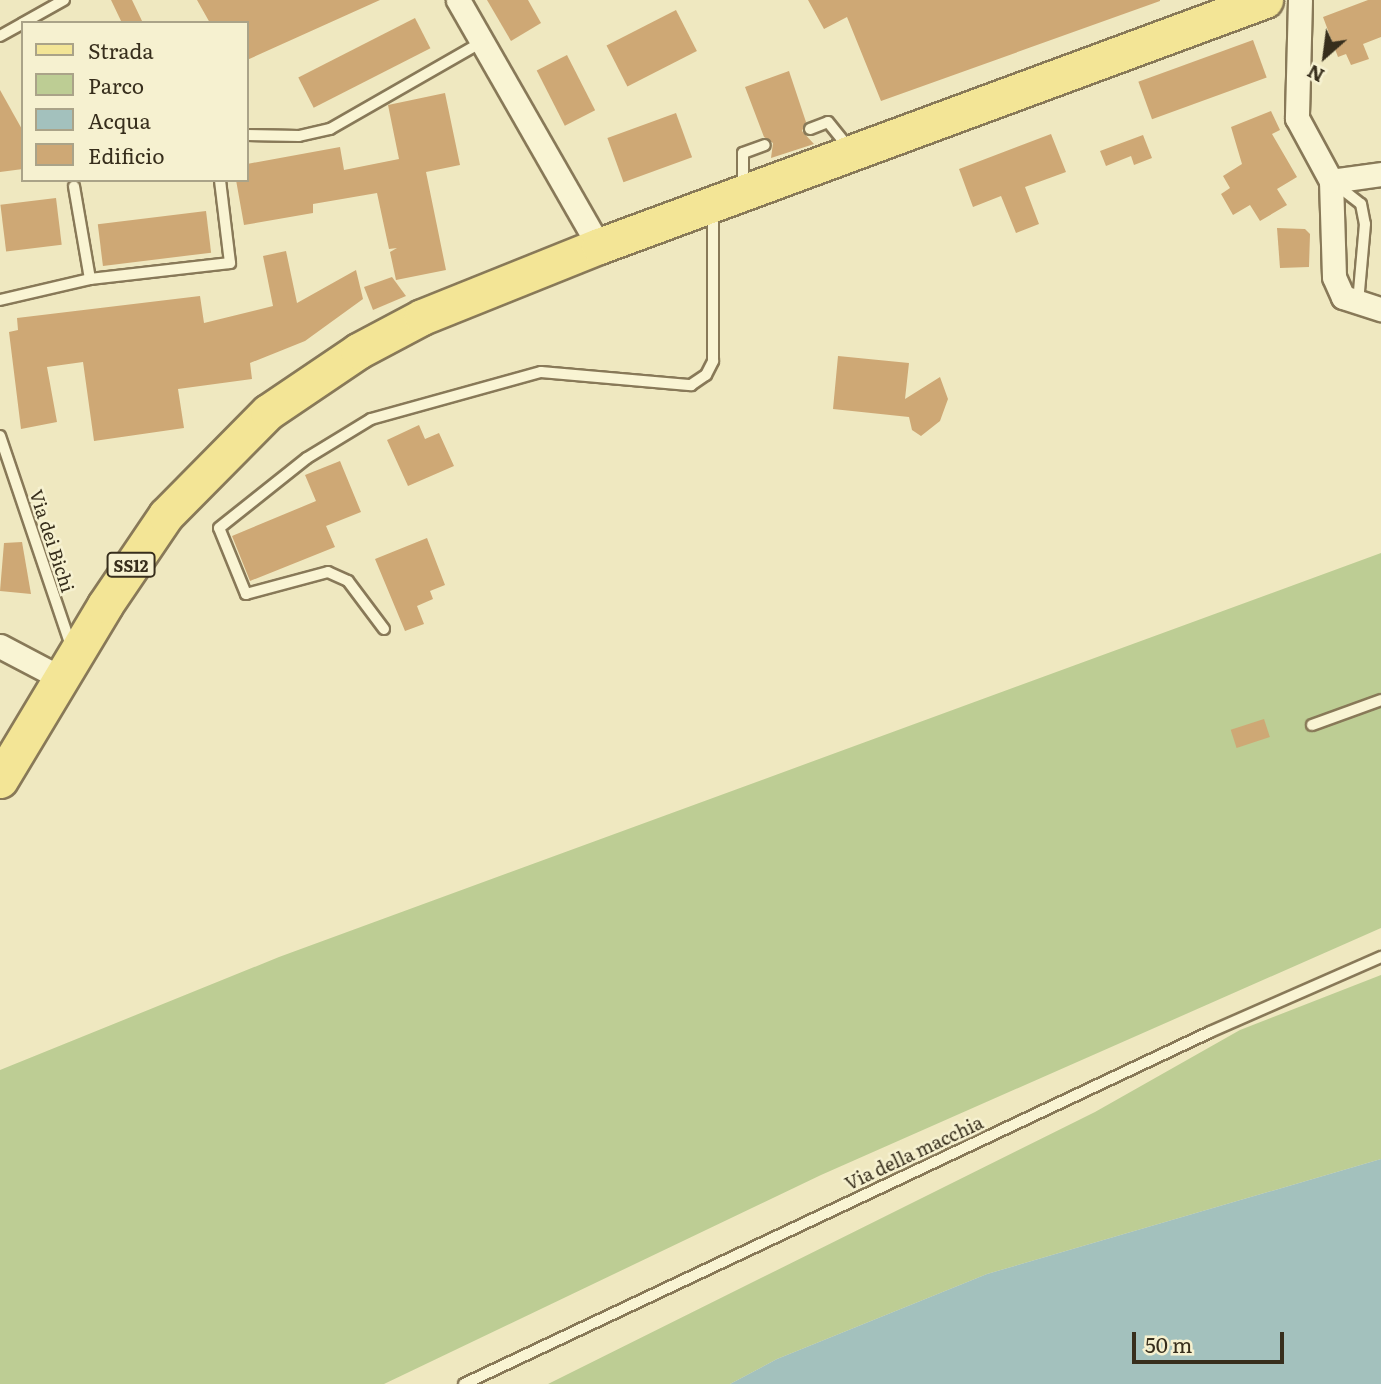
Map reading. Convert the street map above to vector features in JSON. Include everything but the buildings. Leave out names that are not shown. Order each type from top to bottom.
[{"type":"main road","points":[[598,246],[1265,0]]},
{"type":"main road","name":"SS12","points":[[0,780],[68,666],[166,515],[247,430],[304,385],[422,317],[598,246]]},
{"type":"street","points":[[458,0],[598,246]]},
{"type":"street","points":[[1300,0],[1297,118],[1331,181],[1334,278],[1343,297],[1381,309]]},
{"type":"street","points":[[1331,181],[1381,174]]},
{"type":"street","points":[[0,646],[68,666]]},
{"type":"lane","points":[[27,21],[64,0]]},
{"type":"lane","points":[[0,36],[21,24]]},
{"type":"lane","points":[[248,135],[299,136],[330,129],[482,42]]},
{"type":"lane","points":[[810,129],[828,122],[852,152]]},
{"type":"lane","points":[[384,629],[348,581],[328,572],[246,594],[219,528],[307,458],[371,419],[541,372],[691,385],[699,380],[713,361],[728,199],[743,153],[765,145]]},
{"type":"lane","points":[[1331,181],[1361,204],[1364,247],[1358,303]]},
{"type":"lane","points":[[0,300],[90,279],[230,263],[220,182]]},
{"type":"lane","points":[[74,187],[90,279]]},
{"type":"lane","name":"Via dei Bichi","points":[[0,436],[68,666]]},
{"type":"lane","points":[[1312,725],[1381,700]]},
{"type":"lane","name":"Via della macchia","points":[[464,1384],[1210,1032],[1381,957]]},
{"type":"green space","points":[[1381,553],[1381,928],[821,1175],[384,1384],[0,1384],[0,1070],[279,957]]},
{"type":"green space","points":[[1381,975],[1381,1159],[987,1274],[777,1359],[730,1384],[548,1384],[1095,1112],[1240,1030]]},
{"type":"water","points":[[1381,1159],[1381,1384],[730,1384],[777,1359],[987,1274]]}]
